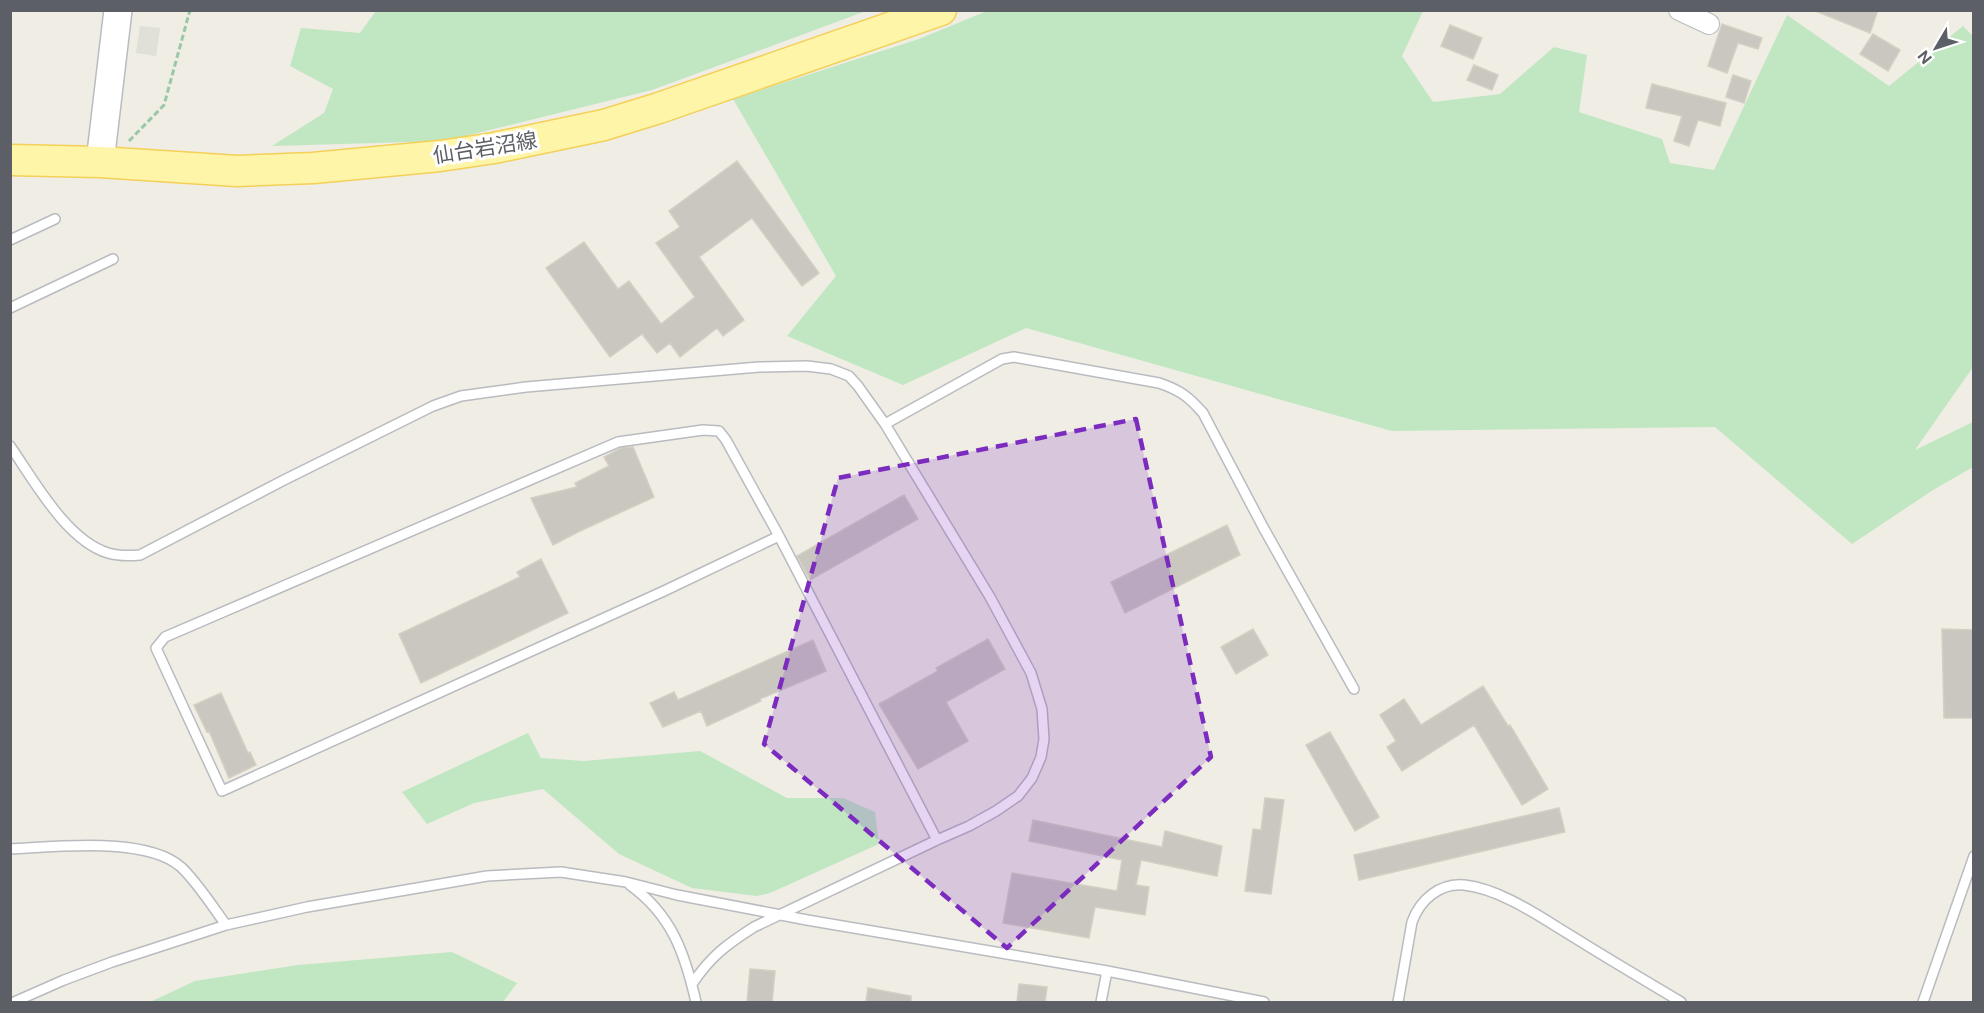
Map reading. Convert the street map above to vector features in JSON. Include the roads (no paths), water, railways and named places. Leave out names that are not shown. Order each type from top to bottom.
[{"type":"main road","name":"仙台岩沼線","points":[[10,160],[100,162],[237,171],[314,168],[440,156],[494,148],[604,125],[941,10]]},
{"type":"street","points":[[100,162],[118,10]]},
{"type":"street","points":[[1679,10],[1709,24]]},
{"type":"lane","points":[[10,240],[55,219]]},
{"type":"lane","points":[[10,308],[113,259]]},
{"type":"lane","points":[[885,424],[1002,359],[1014,357],[1159,383],[1174,388],[1190,398],[1203,413],[1263,527],[1354,689]]},
{"type":"lane","points":[[10,446],[70,528],[91,545],[106,552],[120,556],[140,555],[433,406],[461,396],[481,392],[759,367],[807,366],[831,369],[849,376],[885,424],[990,597],[1031,673],[1042,709],[1044,739],[1041,757],[1032,778],[1018,796],[969,826],[754,927],[727,944],[708,961],[692,984]]},
{"type":"lane","points":[[779,536],[664,591],[222,791],[156,648],[165,637],[618,442],[703,430],[718,431],[726,440],[779,536],[937,840]]},
{"type":"lane","points":[[10,849],[89,846],[151,852],[168,858],[181,867],[226,925]]},
{"type":"lane","points":[[1923,1002],[1974,856]]},
{"type":"lane","points":[[14,1002],[112,962],[226,925],[307,907],[487,876],[561,872],[626,882],[677,895],[781,915],[1107,971],[1264,1002]]},
{"type":"lane","points":[[626,882],[647,897],[661,913],[687,962],[696,1002]]},
{"type":"lane","points":[[1398,1002],[1416,910],[1435,891],[1447,886],[1462,885],[1489,890],[1537,915],[1681,1002]]},
{"type":"lane","points":[[1101,1002],[1107,971]]}]
